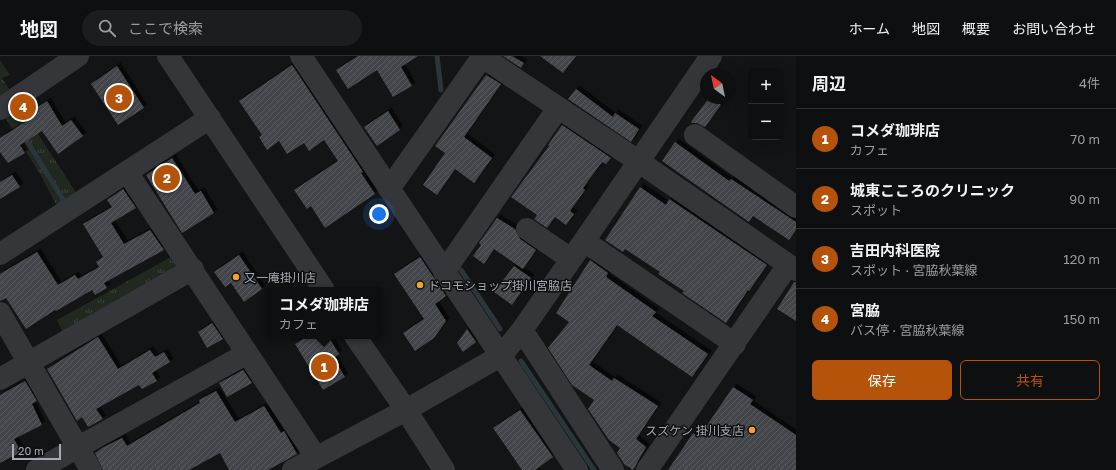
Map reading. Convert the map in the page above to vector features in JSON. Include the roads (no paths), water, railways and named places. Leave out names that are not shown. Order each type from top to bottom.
[{"type":"street","points":[[0,109],[78,56]]},
{"type":"street","points":[[168,56],[322,287]]},
{"type":"street","points":[[301,56],[444,272],[502,355],[577,470]]},
{"type":"street","points":[[389,189],[482,56],[792,267],[735,344],[647,470]]},
{"type":"street","points":[[293,470],[406,410],[502,355],[522,330],[572,259],[711,56]]},
{"type":"street","points":[[444,272],[558,108]]},
{"type":"street","points":[[0,254],[210,118]]},
{"type":"street","points":[[695,135],[792,200]]},
{"type":"street","points":[[127,172],[193,269],[246,354],[316,457]]},
{"type":"street","points":[[527,229],[572,259]]},
{"type":"street","points":[[584,241],[735,344]]},
{"type":"street","points":[[0,379],[29,364],[193,269]]},
{"type":"street","points":[[0,313],[91,470]]},
{"type":"street","points":[[522,330],[613,470]]},
{"type":"street","points":[[357,339],[406,410],[444,470]]},
{"type":"street","points":[[37,470],[246,354]]},
{"type":"waterway","points":[[437,56],[441,90]]},
{"type":"waterway","points":[[24,136],[64,201],[61,203]]},
{"type":"waterway","points":[[461,270],[500,329]]},
{"type":"waterway","points":[[521,361],[594,470]]},
{"type":"place","name":"吉田内科医院","points":[[119,98]]},
{"type":"place","name":"宮脇","points":[[23,107]]},
{"type":"place","name":"城東こころのクリニック","points":[[167,178]]},
{"type":"place","name":"又一庵掛川店","points":[[236,277]]},
{"type":"place","name":"ドコモショップ掛川宮脇店","points":[[420,285]]},
{"type":"place","name":"コメダ珈琲店","points":[[324,367]]},
{"type":"place","name":"スズケン 掛川支店","points":[[752,430]]}]
